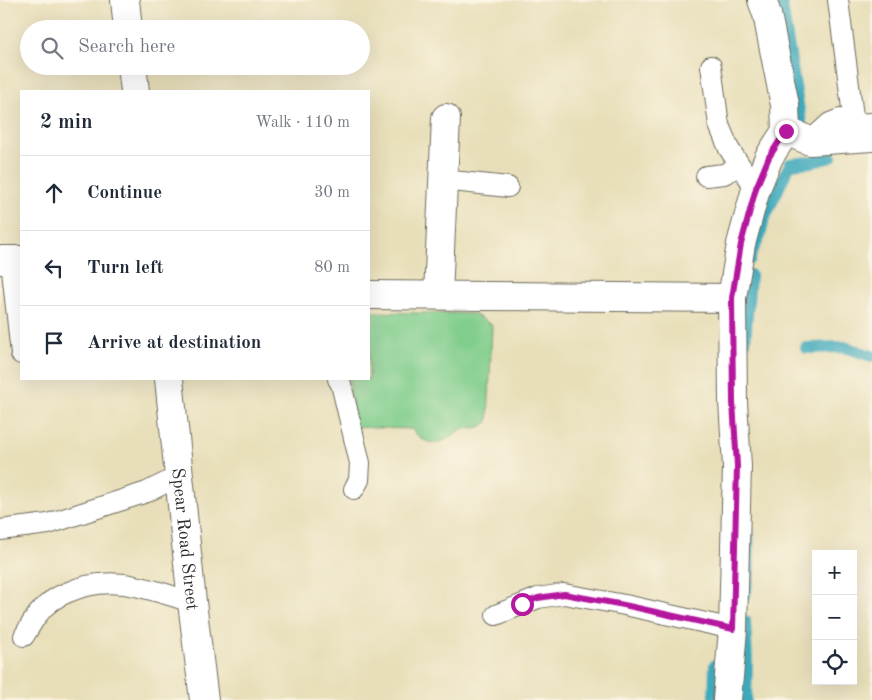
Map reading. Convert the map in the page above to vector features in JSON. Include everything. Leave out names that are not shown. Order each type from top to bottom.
[{"type":"street","points":[[125,0],[127,20]]},
{"type":"street","points":[[762,0],[767,14],[785,105],[798,136]]},
{"type":"street","points":[[133,75],[135,90]]},
{"type":"street","points":[[438,295],[446,118]]},
{"type":"street","points":[[727,700],[733,629],[737,466],[733,402],[732,298],[741,244],[756,188],[769,157],[798,136],[866,128]]},
{"type":"street","points":[[370,295],[732,298]]},
{"type":"street","name":"Spear Road Street","points":[[169,380],[204,700]]},
{"type":"lane","points":[[838,0],[866,128]]},
{"type":"lane","points":[[711,66],[719,125],[729,149],[756,188]]},
{"type":"lane","points":[[706,176],[724,174],[740,166]]},
{"type":"lane","points":[[444,180],[508,187]]},
{"type":"lane","points":[[11,260],[20,345]]},
{"type":"lane","points":[[339,380],[360,463],[360,480],[354,489]]},
{"type":"lane","points":[[0,530],[48,524],[147,492],[179,476]]},
{"type":"lane","points":[[24,636],[40,612],[56,597],[98,582],[121,583],[192,602]]},
{"type":"lane","points":[[496,615],[538,598],[564,594],[733,629]]},
{"type":"green space","points":[[370,312],[474,314],[492,325],[488,422],[484,425],[461,429],[441,442],[435,443],[425,441],[412,429],[353,427],[349,380],[370,380]]},
{"type":"waterway","points":[[781,0],[802,129],[810,134]]},
{"type":"waterway","points":[[750,259],[760,236],[764,219],[790,164],[811,162],[831,157]]},
{"type":"waterway","points":[[745,342],[750,275]]},
{"type":"waterway","points":[[806,348],[844,347],[872,356]]},
{"type":"waterway","points":[[745,596],[749,575],[748,532]]},
{"type":"waterway","points":[[745,621],[747,660],[746,700]]},
{"type":"waterway","points":[[714,700],[715,665]]},
{"type":"route","points":[[522,604],[538,598],[564,594],[733,629],[737,466],[733,402],[732,298],[741,244],[756,188],[769,157],[786,131]]}]
